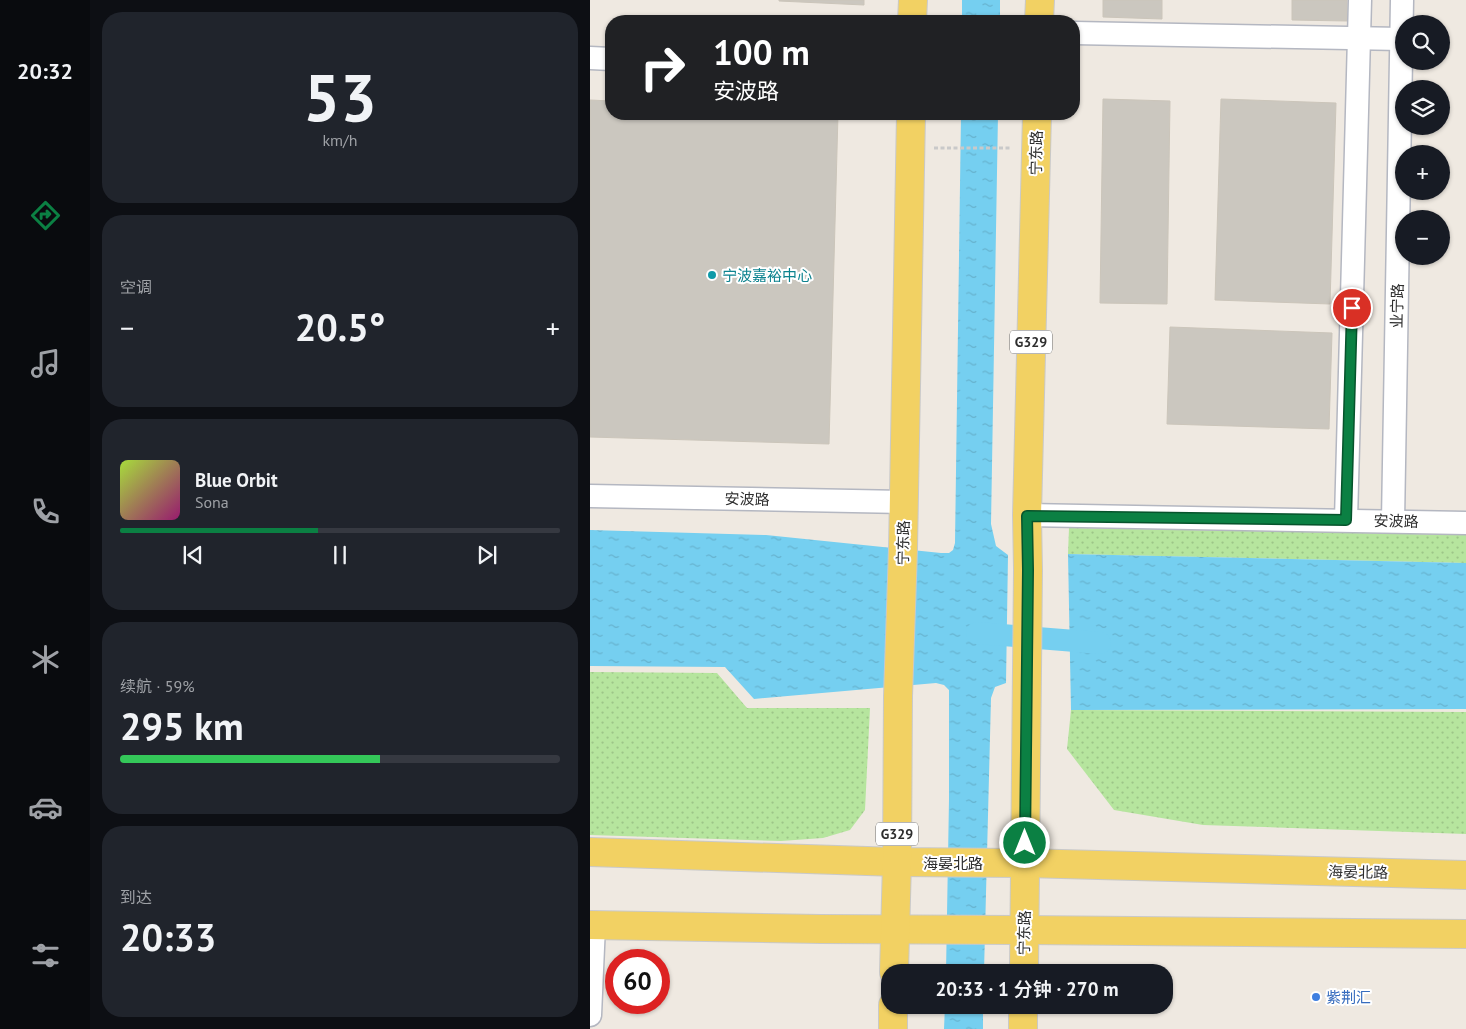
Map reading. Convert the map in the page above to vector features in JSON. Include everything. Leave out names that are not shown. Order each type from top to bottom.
[{"type":"main road","points":[[912,15],[913,0]]},
{"type":"main road","points":[[1039,15],[1040,0]]},
{"type":"main road","name":"宁东路","points":[[894,964],[911,120]]},
{"type":"main road","name":"宁东路","points":[[1024,964],[1027,516],[1037,120]]},
{"type":"main road","name":"海晏北路","points":[[590,852],[897,862],[1025,863],[1466,875]]},
{"type":"main road","points":[[592,925],[821,930],[1466,934]]},
{"type":"main road","points":[[893,1014],[893,1029]]},
{"type":"main road","points":[[1023,1014],[1023,1029]]},
{"type":"street","points":[[1346,520],[1360,0]]},
{"type":"street","name":"业宁路","points":[[1402,0],[1402,15]]},
{"type":"street","points":[[1080,33],[1395,39]]},
{"type":"street","points":[[590,58],[605,59]]},
{"type":"street","name":"业宁路","points":[[1393,521],[1400,70]]},
{"type":"street","name":"安波路","points":[[590,496],[904,502]]},
{"type":"street","name":"安波路","points":[[1027,516],[1466,522]]},
{"type":"street","points":[[590,1015],[592,925]]},
{"type":"path","points":[[911,148],[1036,148]]},
{"type":"green space","points":[[1069,528],[1466,535],[1466,563],[1068,554]]},
{"type":"green space","points":[[590,672],[717,673],[747,708],[870,708],[865,810],[850,830],[823,838],[781,841],[590,835]]},
{"type":"green space","points":[[1071,710],[1466,712],[1466,834],[1203,825],[1114,810],[1067,749]]},
{"type":"water","points":[[962,0],[1000,0],[1000,15],[962,15]]},
{"type":"water","points":[[961,120],[998,120],[991,524],[996,546],[1008,555],[1006,683],[995,687],[991,698],[984,964],[946,964],[949,690],[944,685],[936,683],[754,699],[725,667],[590,666],[590,530],[766,535],[941,553],[949,553],[953,550],[955,543]]},
{"type":"water","points":[[1068,554],[1466,563],[1466,709],[1071,710]]},
{"type":"water","points":[[945,1014],[983,1014],[983,1029],[944,1029]]},
{"type":"building","points":[[864,0],[864,5],[779,1]]},
{"type":"building","points":[[1103,0],[1162,0],[1162,19],[1103,17]]},
{"type":"building","points":[[1292,0],[1347,0],[1347,21],[1292,20]]},
{"type":"building","points":[[1103,99],[1170,101],[1167,304],[1100,303]]},
{"type":"building","points":[[1221,99],[1336,103],[1330,304],[1215,300]]},
{"type":"building","name":"宁波嘉裕中心","points":[[590,100],[605,101],[605,120],[838,120],[829,444],[590,437]]},
{"type":"building","points":[[1170,327],[1332,333],[1329,429],[1167,424]]},
{"type":"waterway","points":[[977,633],[1100,643]]},
{"type":"place","name":"宁波嘉裕中心","points":[[712,275]]},
{"type":"place","name":"紫荆汇","points":[[1316,997]]},
{"type":"route","points":[[1025,843],[1027,516],[1346,520],[1352,308]]}]
